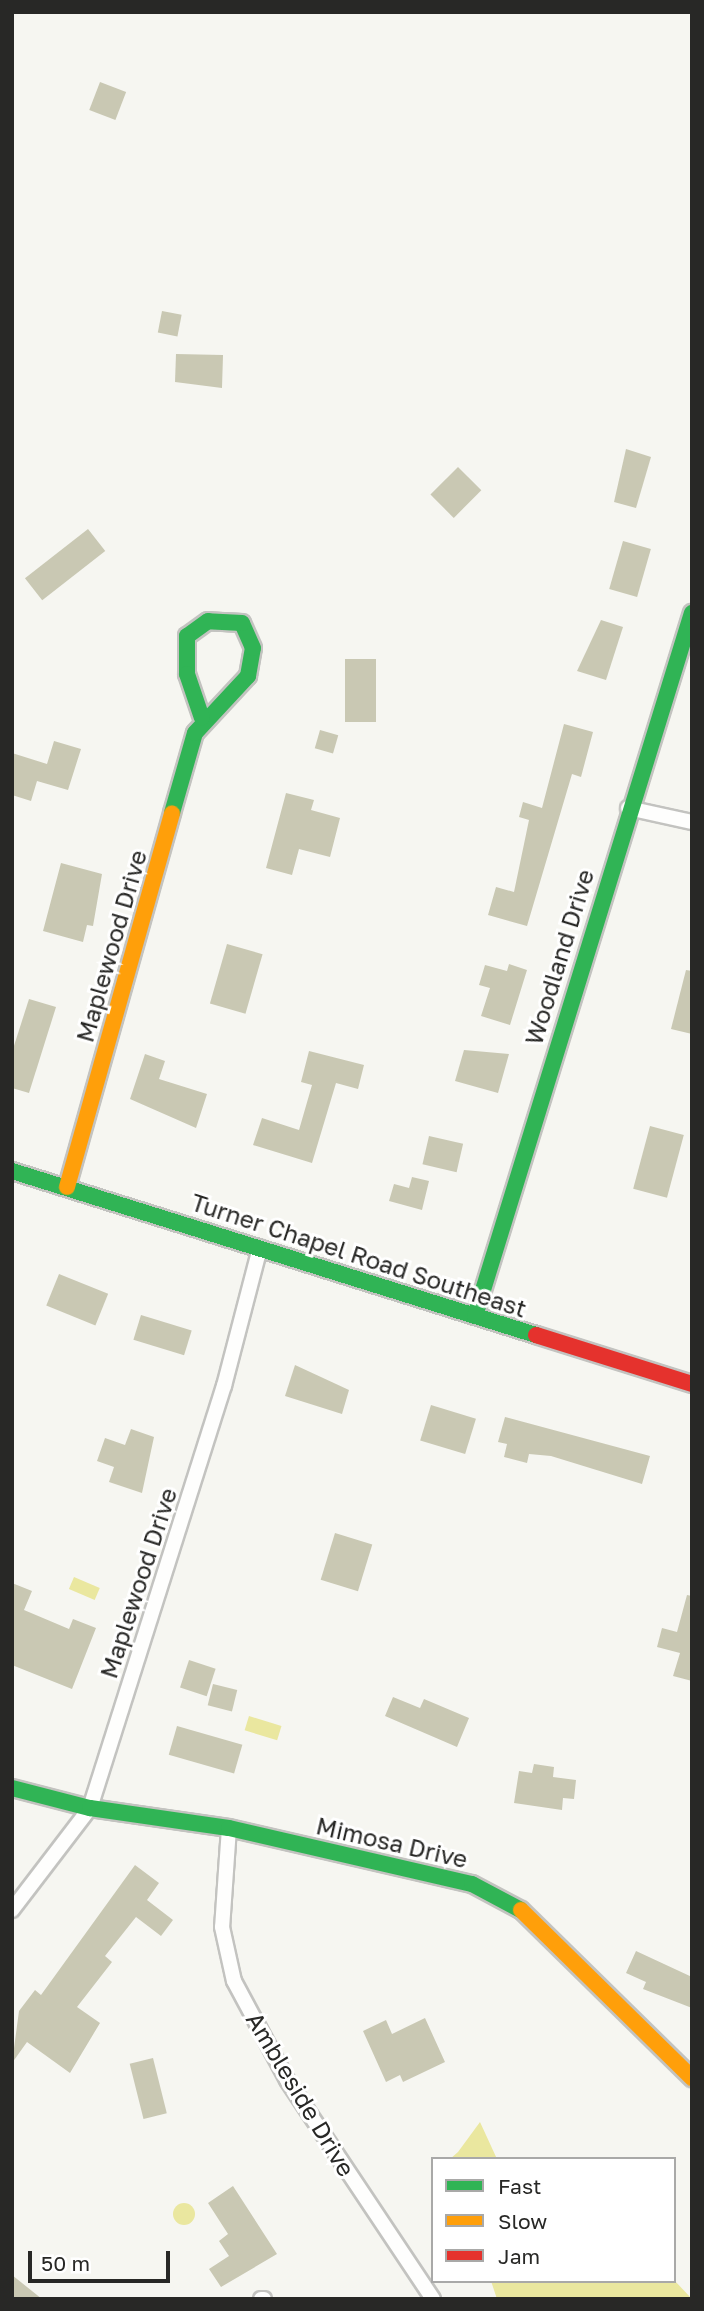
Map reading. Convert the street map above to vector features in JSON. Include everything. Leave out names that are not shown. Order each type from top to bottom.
[{"type":"street","name":"Woodland Drive","points":[[475,1315],[628,808],[692,613]]},
{"type":"street","points":[[208,621],[242,623],[253,648],[248,676],[202,718],[187,674],[187,636],[208,621]]},
{"type":"street","name":"Maplewood Drive","points":[[67,1187],[202,718]]},
{"type":"street","points":[[628,808],[692,822]]},
{"type":"street","name":"Turner Chapel Road Southeast","points":[[12,1171],[692,1384]]},
{"type":"street","name":"Maplewood Drive","points":[[12,1910],[90,1808],[224,1386],[260,1248]]},
{"type":"street","name":"Mimosa Drive","points":[[12,1788],[90,1808],[229,1828],[472,1884],[521,1910],[692,2078]]},
{"type":"street","name":"Ambleside Drive","points":[[229,1828],[222,1927],[234,1980],[287,2080],[433,2299]]},
{"type":"shaded area","points":[[74,1577],[100,1588],[95,1600],[69,1589]]},
{"type":"shaded area","points":[[249,1716],[282,1726],[277,1740],[245,1730]]},
{"type":"shaded area","points":[[480,2122],[496,2157],[452,2157]]},
{"type":"shaded area","points":[[184,2203],[192,2206],[195,2214],[192,2222],[184,2225],[176,2222],[173,2214],[176,2206]]},
{"type":"shaded area","points":[[676,2282],[692,2299],[497,2299],[492,2283]]},
{"type":"building","points":[[100,82],[126,92],[115,120],[89,110]]},
{"type":"building","points":[[162,311],[182,315],[177,336],[158,333]]},
{"type":"building","points":[[176,354],[223,355],[222,388],[175,382]]},
{"type":"building","points":[[626,449],[651,457],[636,508],[614,502]]},
{"type":"building","points":[[458,467],[481,490],[454,518],[430,495]]},
{"type":"building","points":[[88,529],[105,551],[42,600],[25,578]]},
{"type":"building","points":[[623,541],[651,549],[637,597],[609,589]]},
{"type":"building","points":[[601,620],[623,627],[606,680],[577,671]]},
{"type":"building","points":[[345,659],[376,659],[376,722],[345,722]]},
{"type":"building","points":[[564,724],[593,732],[581,777],[572,774],[527,926],[488,915],[496,887],[514,892],[529,820],[519,817],[523,802],[542,808]]},
{"type":"building","points":[[320,730],[338,735],[333,754],[315,748]]},
{"type":"building","points":[[54,741],[81,749],[68,790],[37,781],[31,801],[12,795],[12,753],[47,764]]},
{"type":"building","points":[[286,793],[314,800],[311,810],[340,818],[330,857],[299,849],[292,875],[266,868]]},
{"type":"building","points":[[61,863],[102,874],[93,926],[87,925],[83,942],[43,931]]},
{"type":"building","points":[[227,944],[263,954],[245,1014],[210,1004]]},
{"type":"building","points":[[509,964],[527,970],[510,1025],[481,1016],[490,988],[479,985],[485,965],[507,971]]},
{"type":"building","points":[[686,970],[692,971],[692,1034],[671,1029]]},
{"type":"building","points":[[29,999],[56,1007],[29,1093],[12,1088],[12,1052]]},
{"type":"building","points":[[464,1050],[509,1054],[498,1093],[455,1081]]},
{"type":"building","points":[[309,1051],[364,1065],[358,1089],[336,1083],[312,1163],[253,1145],[262,1118],[299,1130],[312,1085],[301,1082]]},
{"type":"building","points":[[145,1054],[165,1061],[159,1079],[207,1094],[196,1128],[130,1099]]},
{"type":"building","points":[[650,1126],[684,1135],[667,1198],[633,1189]]},
{"type":"building","points":[[429,1136],[463,1144],[457,1172],[422,1164]]},
{"type":"building","points":[[412,1177],[429,1181],[422,1210],[389,1201],[394,1184],[409,1188]]},
{"type":"building","points":[[59,1274],[108,1294],[95,1325],[46,1306]]},
{"type":"building","points":[[141,1315],[192,1330],[184,1355],[133,1340]]},
{"type":"building","points":[[295,1365],[349,1390],[342,1414],[285,1396]]},
{"type":"building","points":[[431,1405],[476,1419],[465,1454],[420,1440]]},
{"type":"building","points":[[505,1417],[650,1456],[642,1484],[551,1456],[529,1454],[527,1463],[504,1457],[507,1444],[498,1442]]},
{"type":"building","points":[[131,1429],[154,1437],[142,1493],[109,1482],[114,1467],[97,1461],[105,1438],[125,1445]]},
{"type":"building","points":[[335,1533],[372,1544],[358,1591],[321,1580]]},
{"type":"building","points":[[12,1583],[32,1591],[24,1610],[69,1629],[73,1619],[96,1628],[72,1689],[12,1665]]},
{"type":"building","points":[[687,1595],[692,1596],[692,1681],[673,1676],[680,1653],[657,1647],[662,1628],[677,1632]]},
{"type":"building","points":[[189,1660],[216,1669],[207,1696],[180,1688]]},
{"type":"building","points":[[213,1684],[237,1690],[232,1711],[208,1705]]},
{"type":"building","points":[[393,1697],[420,1708],[424,1699],[469,1718],[457,1747],[385,1716]]},
{"type":"building","points":[[177,1726],[242,1745],[234,1774],[169,1755]]},
{"type":"building","points":[[534,1764],[554,1767],[553,1777],[576,1780],[574,1799],[563,1798],[562,1810],[514,1803],[519,1771],[532,1773]]},
{"type":"building","points":[[135,1865],[159,1883],[147,1900],[173,1920],[161,1936],[136,1917],[105,1956],[112,1962],[77,2007],[100,2023],[70,2073],[27,2042],[12,2063],[19,2011],[35,1990],[41,1995]]},
{"type":"building","points":[[636,1951],[692,1977],[692,2008],[643,1989],[646,1982],[626,1973]]},
{"type":"building","points":[[425,2018],[445,2062],[403,2082],[400,2075],[386,2082],[363,2031],[386,2020],[392,2034]]},
{"type":"building","points":[[153,2058],[167,2113],[144,2119],[130,2064]]},
{"type":"building","points":[[233,2186],[277,2254],[221,2287],[209,2269],[229,2256],[219,2241],[228,2234],[208,2203]]},
{"type":"building","points":[[12,2275],[42,2299],[12,2299]]},
{"type":"traffic: fast","points":[[475,1316],[692,613]]},
{"type":"traffic: fast","points":[[172,813],[195,733],[248,676],[253,648],[242,623],[208,621],[187,636],[187,674],[202,718]]},
{"type":"traffic: fast","points":[[12,1171],[536,1335]]},
{"type":"traffic: fast","points":[[12,1788],[90,1808],[229,1828],[472,1884],[521,1910]]},
{"type":"traffic: slow","points":[[67,1187],[172,813]]},
{"type":"traffic: slow","points":[[521,1910],[692,2078]]},
{"type":"traffic: jam","points":[[536,1335],[692,1384]]}]
